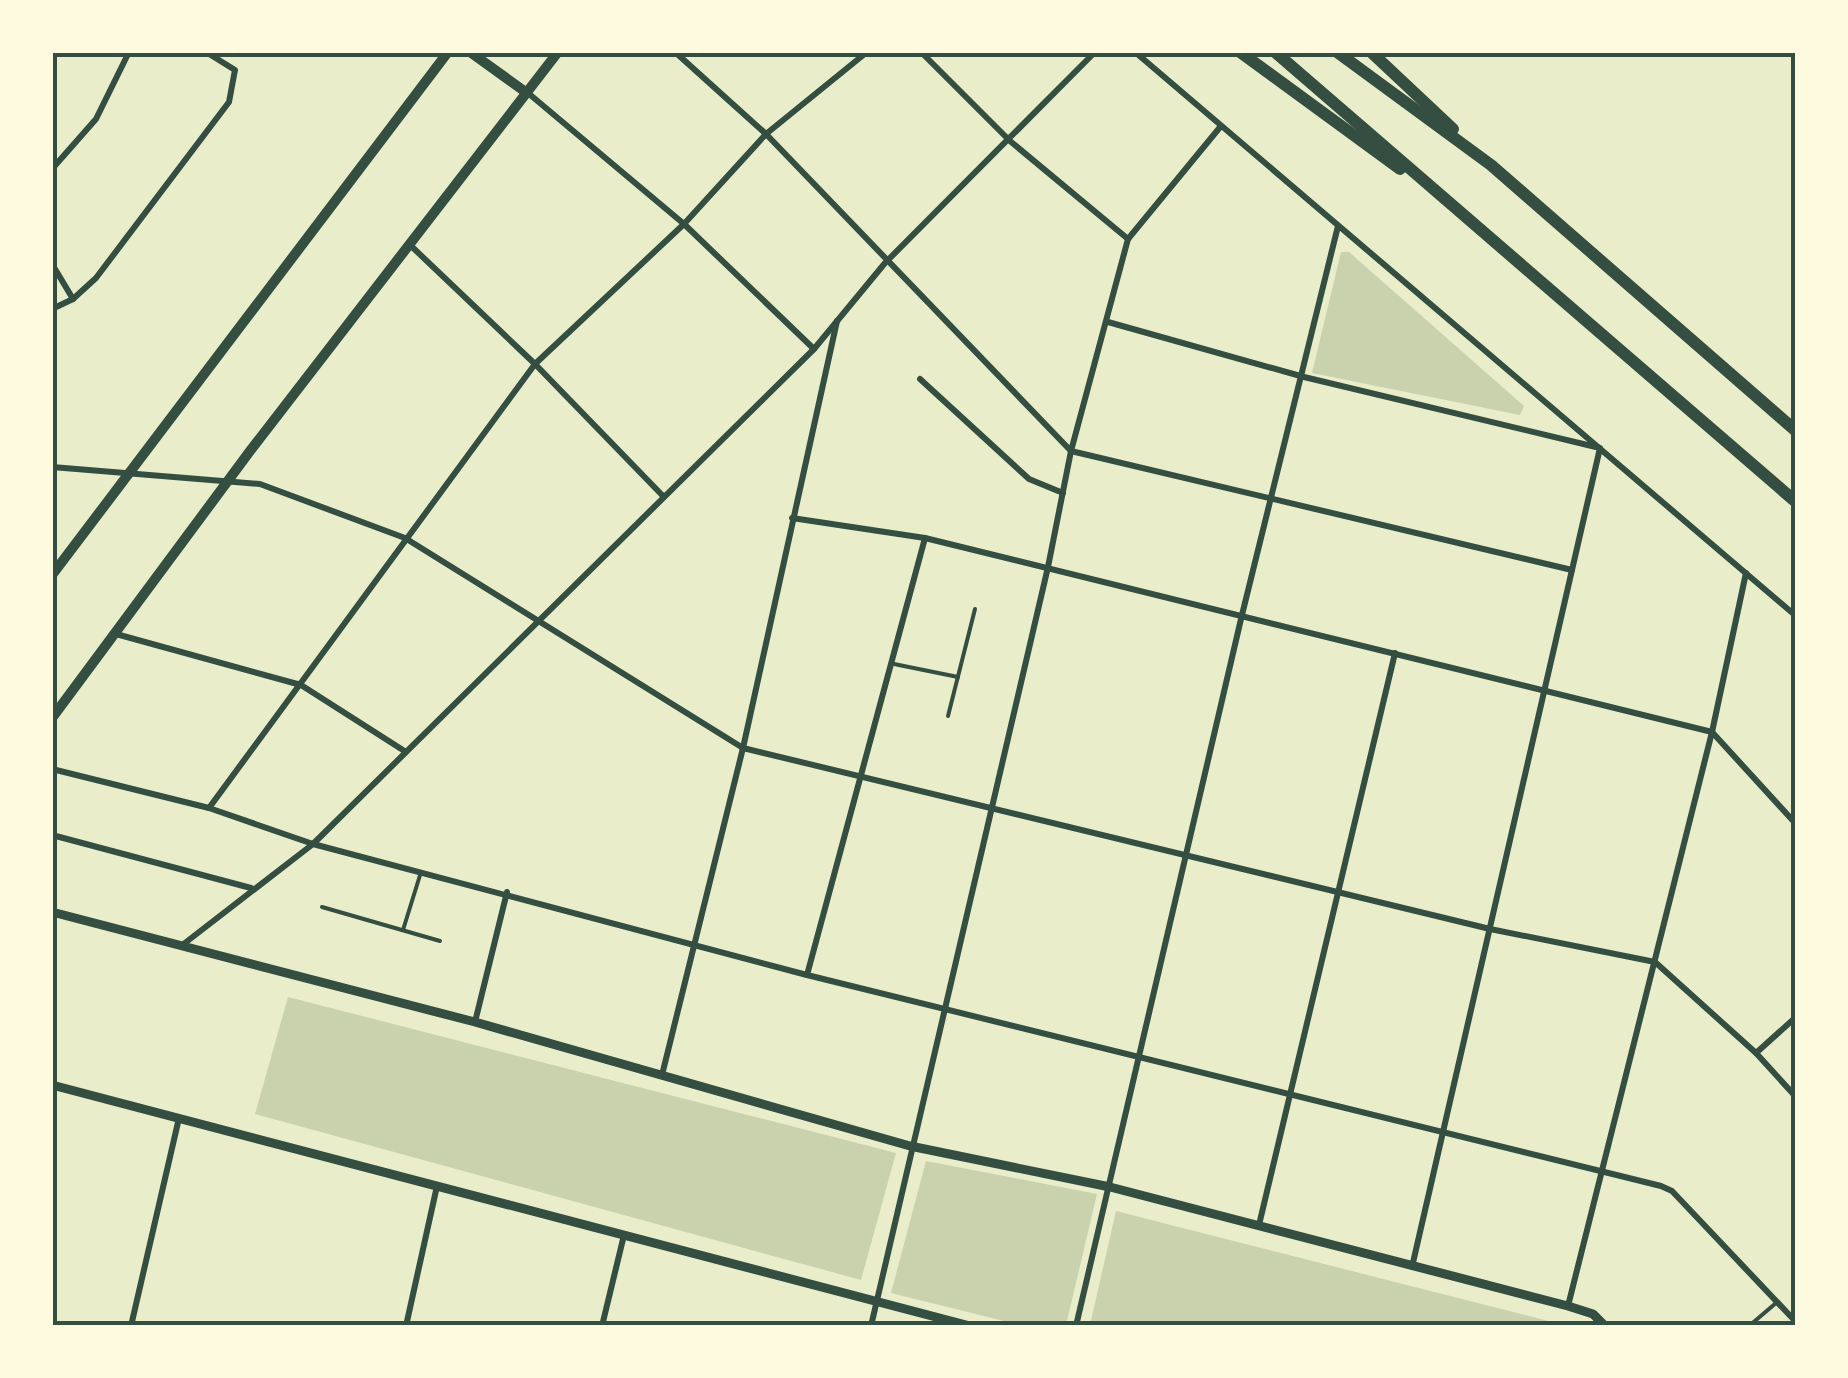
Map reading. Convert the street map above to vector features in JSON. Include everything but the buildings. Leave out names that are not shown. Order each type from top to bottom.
[{"type":"highway","points":[[1240,52],[1458,211]]},
{"type":"highway","points":[[1275,52],[1796,502]]},
{"type":"highway","points":[[1337,52],[1491,164]]},
{"type":"highway","points":[[1371,52],[1491,164],[1796,431]]},
{"type":"main road","points":[[52,575],[448,52]]},
{"type":"main road","points":[[470,52],[527,93]]},
{"type":"main road","points":[[52,718],[558,52]]},
{"type":"street","points":[[52,170],[96,119],[129,52]]},
{"type":"street","points":[[52,309],[73,300],[96,278],[229,102],[235,70],[206,52]]},
{"type":"street","points":[[208,808],[535,364],[684,224],[766,134],[866,52]]},
{"type":"street","points":[[922,52],[1010,141],[1128,239]]},
{"type":"street","points":[[180,946],[312,844],[814,348],[885,262],[1095,52]]},
{"type":"street","points":[[1136,52],[1796,616]]},
{"type":"street","points":[[681,54],[766,134],[1071,451],[1572,570]]},
{"type":"street","points":[[527,93],[684,224],[814,348]]},
{"type":"street","points":[[871,1326],[910,1146],[993,808],[1071,451],[1128,239],[1221,126]]},
{"type":"street","points":[[1076,1326],[1241,619],[1304,378],[1338,226]]},
{"type":"street","points":[[410,244],[535,364],[663,496]]},
{"type":"street","points":[[52,264],[73,300]]},
{"type":"street","points":[[662,1075],[743,748],[838,319]]},
{"type":"street","points":[[1108,322],[1304,378],[1600,448]]},
{"type":"street","points":[[920,379],[1029,479],[1063,493]]},
{"type":"street","points":[[1412,1267],[1600,448]]},
{"type":"street","points":[[52,467],[284,490],[404,538],[743,748],[1490,929],[1655,962],[1756,1053],[1796,1097]]},
{"type":"street","points":[[792,518],[925,538],[1241,619],[1395,652],[1712,732],[1794,820]]},
{"type":"street","points":[[808,975],[857,776],[925,538]]},
{"type":"street","points":[[1568,1306],[1712,732],[1746,573]]},
{"type":"street","points":[[116,634],[301,685],[406,752]]},
{"type":"street","points":[[1258,1226],[1292,1097],[1395,652]]},
{"type":"street","points":[[52,769],[208,808],[312,844],[507,892],[808,975],[1672,1191],[1796,1322]]},
{"type":"street","points":[[52,835],[252,888]]},
{"type":"street","points":[[475,1022],[507,892]]},
{"type":"street","points":[[52,912],[475,1022],[910,1146],[1110,1187],[1568,1306],[1593,1314],[1606,1326]]},
{"type":"street","points":[[1756,1053],[1796,1017]]},
{"type":"street","points":[[52,1085],[970,1326]]},
{"type":"street","points":[[131,1326],[180,1116]]},
{"type":"street","points":[[406,1326],[437,1186]]},
{"type":"street","points":[[602,1326],[624,1236]]},
{"type":"lane","points":[[948,716],[975,610]]},
{"type":"lane","points":[[889,663],[958,677]]},
{"type":"lane","points":[[403,930],[421,871]]},
{"type":"lane","points":[[322,907],[440,941]]},
{"type":"lane","points":[[1749,1326],[1778,1302]]},
{"type":"green space","points":[[1341,252],[1349,252],[1524,406],[1520,415],[1312,373]]},
{"type":"green space","points":[[288,997],[896,1153],[861,1280],[255,1114]]},
{"type":"green space","points":[[926,1161],[1097,1194],[1066,1325],[1020,1325],[891,1293]]},
{"type":"green space","points":[[1116,1211],[1564,1325],[1090,1325]]}]
